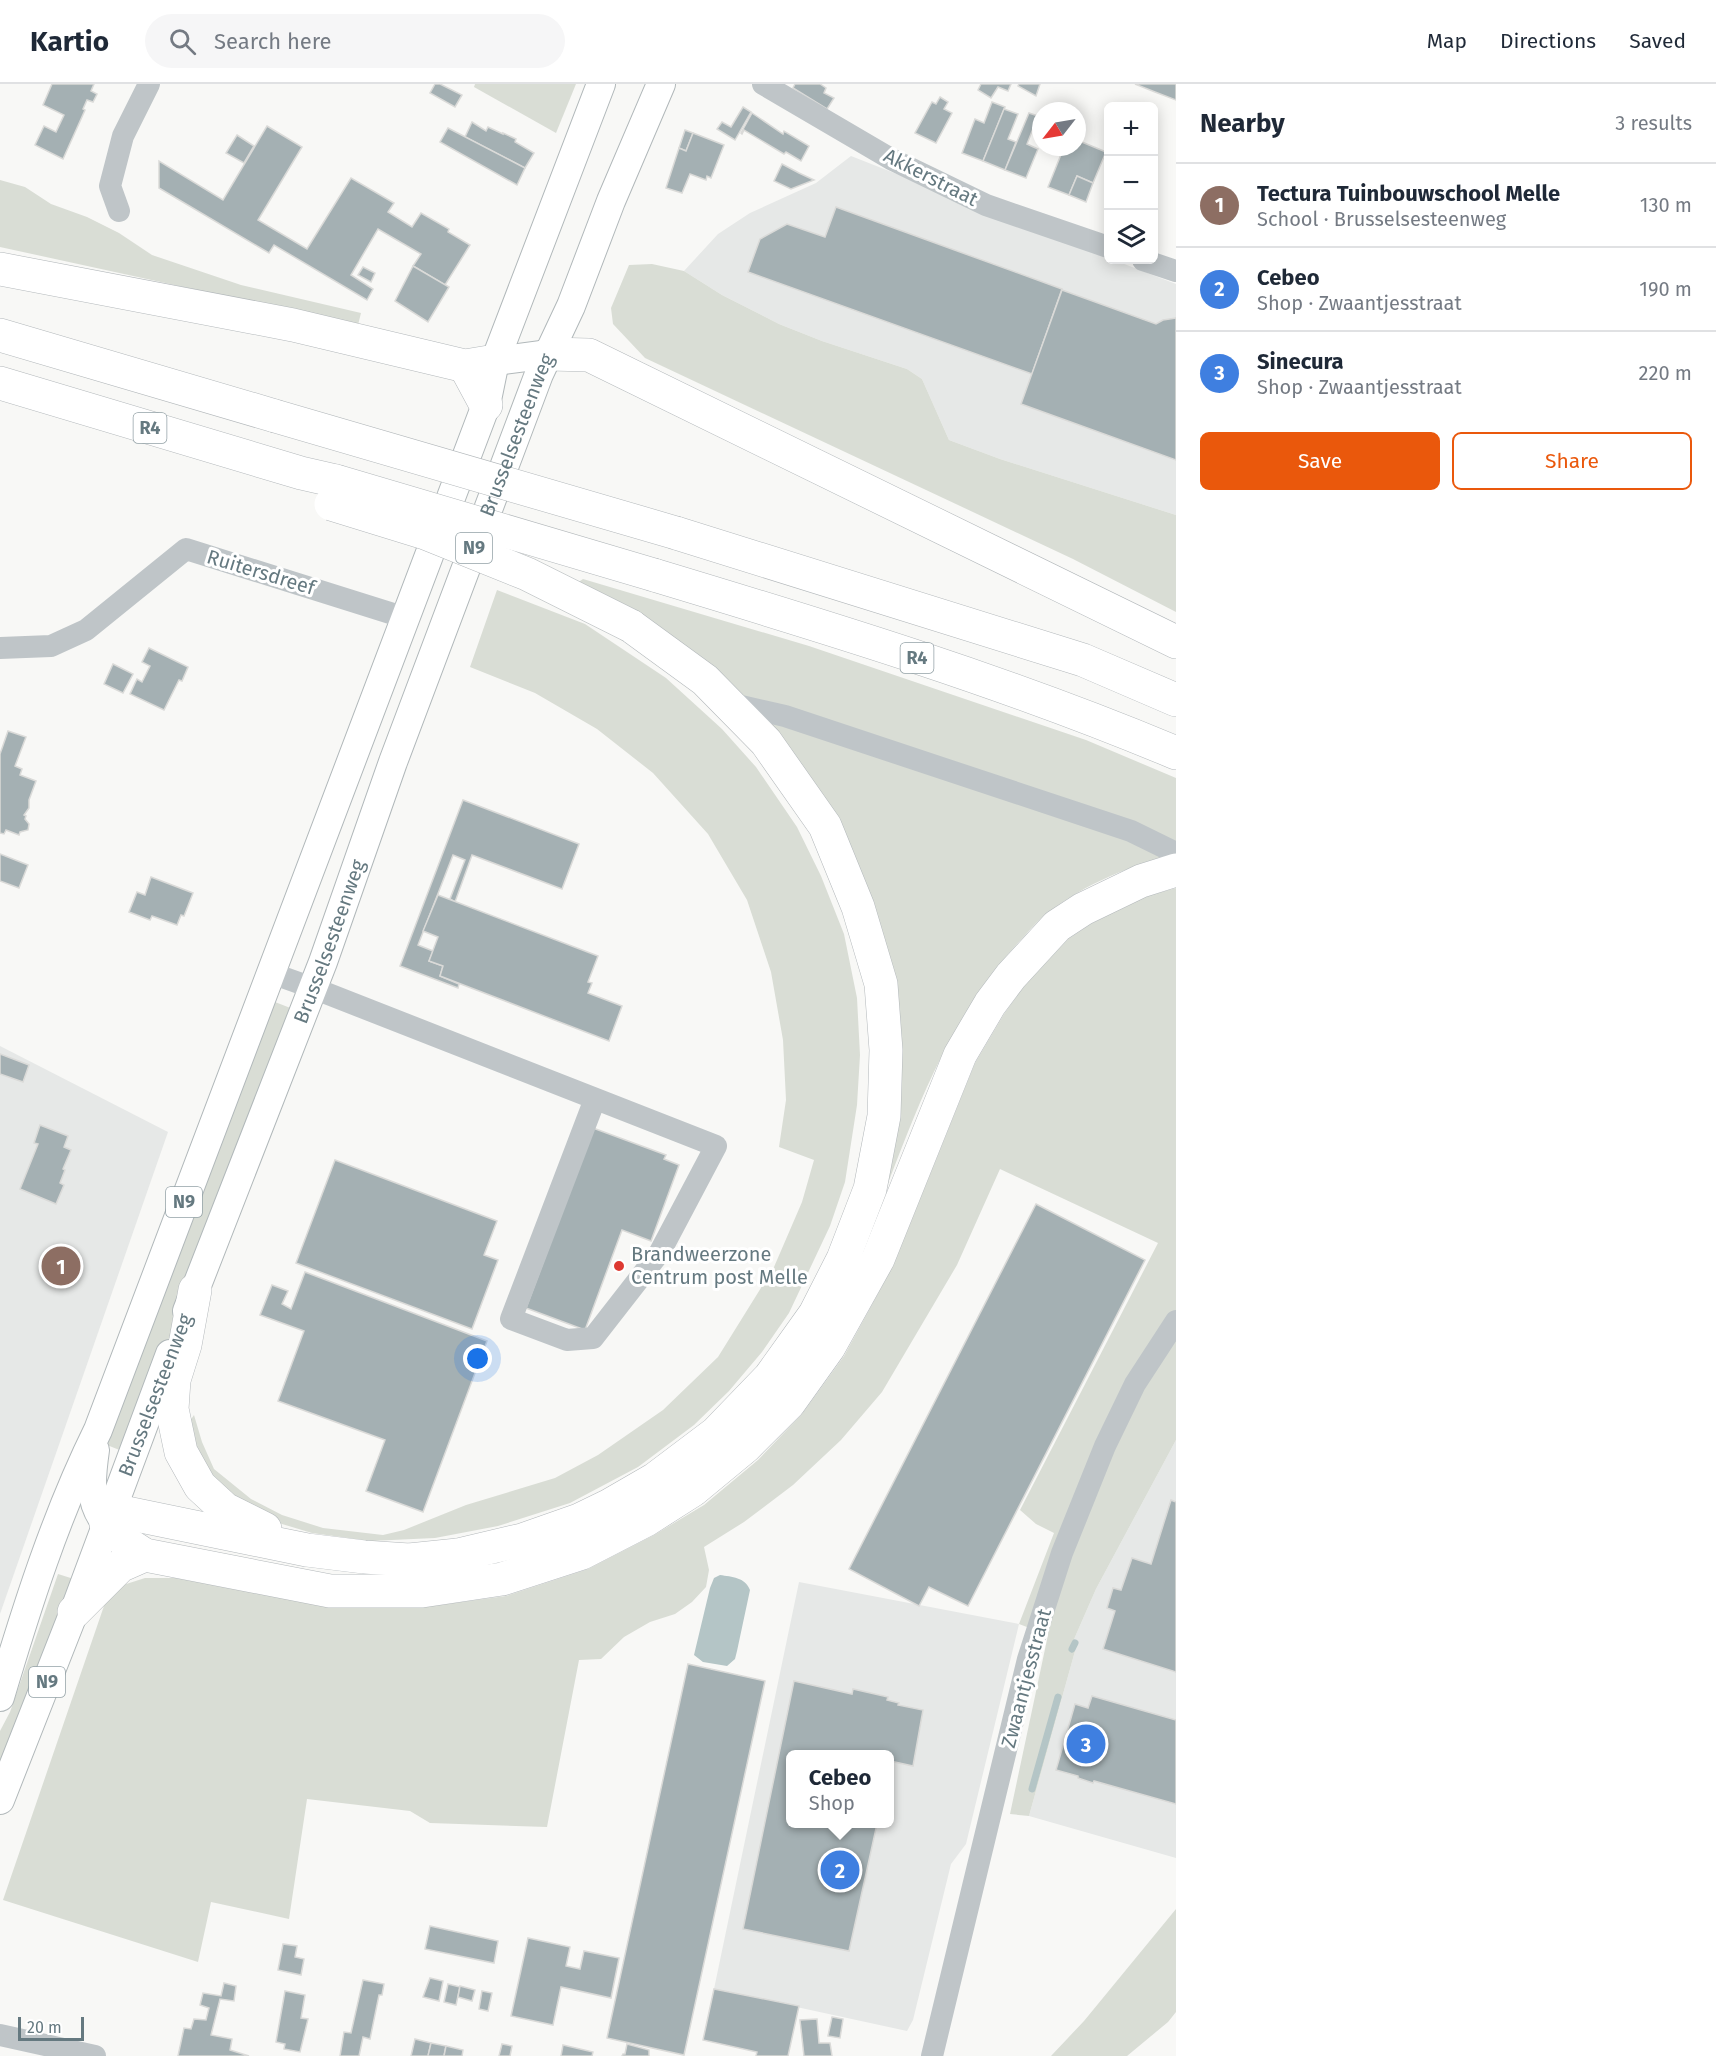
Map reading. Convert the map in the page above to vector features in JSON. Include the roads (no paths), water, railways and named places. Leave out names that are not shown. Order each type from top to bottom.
[{"type":"highway","points":[[0,269],[293,325],[480,364],[486,405]]},
{"type":"highway","name":"R4","points":[[0,335],[676,533],[1083,660],[1176,700]]},
{"type":"highway","points":[[549,354],[589,355],[1176,642]]},
{"type":"highway","name":"R4","points":[[0,383],[301,473],[334,493],[654,575],[861,639],[1094,718],[1176,753]]},
{"type":"highway","points":[[106,1516],[307,1550],[409,1560],[458,1555],[522,1540],[579,1520],[656,1479],[716,1433],[770,1377],[815,1314],[843,1259],[870,1189],[884,1116],[886,1050],[881,984],[858,907],[825,826],[766,742],[705,680],[631,626],[527,574],[334,493]]},
{"type":"highway","points":[[106,1516],[128,1544],[145,1555],[330,1591],[422,1591],[502,1579],[582,1553],[646,1520],[693,1490],[745,1447],[789,1403],[829,1347],[878,1259],[960,1056],[990,1004],[1011,976],[1057,926],[1083,909],[1141,881],[1176,870]]},
{"type":"highway","points":[[195,1290],[185,1345],[174,1380],[172,1409],[181,1452],[200,1486],[225,1509],[307,1550]]},
{"type":"highway","points":[[74,1612],[120,1566],[145,1555]]},
{"type":"main road","points":[[480,364],[601,84]]},
{"type":"main road","points":[[611,201],[649,84]]},
{"type":"main road","name":"Brusselsesteenweg","points":[[0,1800],[74,1612],[106,1516],[314,988],[400,743],[539,374],[571,306],[611,201],[661,84]]},
{"type":"main road","points":[[480,364],[549,354]]},
{"type":"main road","points":[[400,743],[400,710],[502,434],[486,405]]},
{"type":"main road","name":"Brusselsesteenweg","points":[[0,1697],[40,1568],[76,1474],[98,1430],[486,405]]},
{"type":"main road","points":[[40,1568],[75,1532],[106,1516],[91,1483],[98,1430]]},
{"type":"street","points":[[119,211],[110,186],[123,136],[149,84]]},
{"type":"street","name":"Akkerstraat","points":[[763,84],[891,159],[986,205],[1104,246]]},
{"type":"street","points":[[1155,264],[1176,271]]},
{"type":"street","name":"Ruitersdreef","points":[[0,648],[51,646],[86,630],[186,549],[406,618]]},
{"type":"street","points":[[726,702],[785,716],[1131,831],[1176,853]]},
{"type":"street","points":[[271,973],[716,1146],[660,1252],[592,1338],[567,1340],[511,1318],[595,1099]]},
{"type":"street","name":"Zwaantjesstraat","points":[[932,2056],[1029,1659],[1062,1553],[1105,1446],[1125,1405],[1176,1321]]},
{"type":"street","points":[[0,2035],[95,2056]]},
{"type":"waterway","points":[[1072,1649],[1075,1643]]},
{"type":"waterway","points":[[1032,1789],[1058,1697]]},
{"type":"place","name":"Tectura Tuinbouwschool Melle","points":[[61,1266]]},
{"type":"place","name":"Brandweerzone Centrum post Melle","points":[[619,1266]]},
{"type":"place","name":"Sinecura","points":[[1086,1744]]},
{"type":"place","name":"Cebeo","points":[[840,1870]]}]
